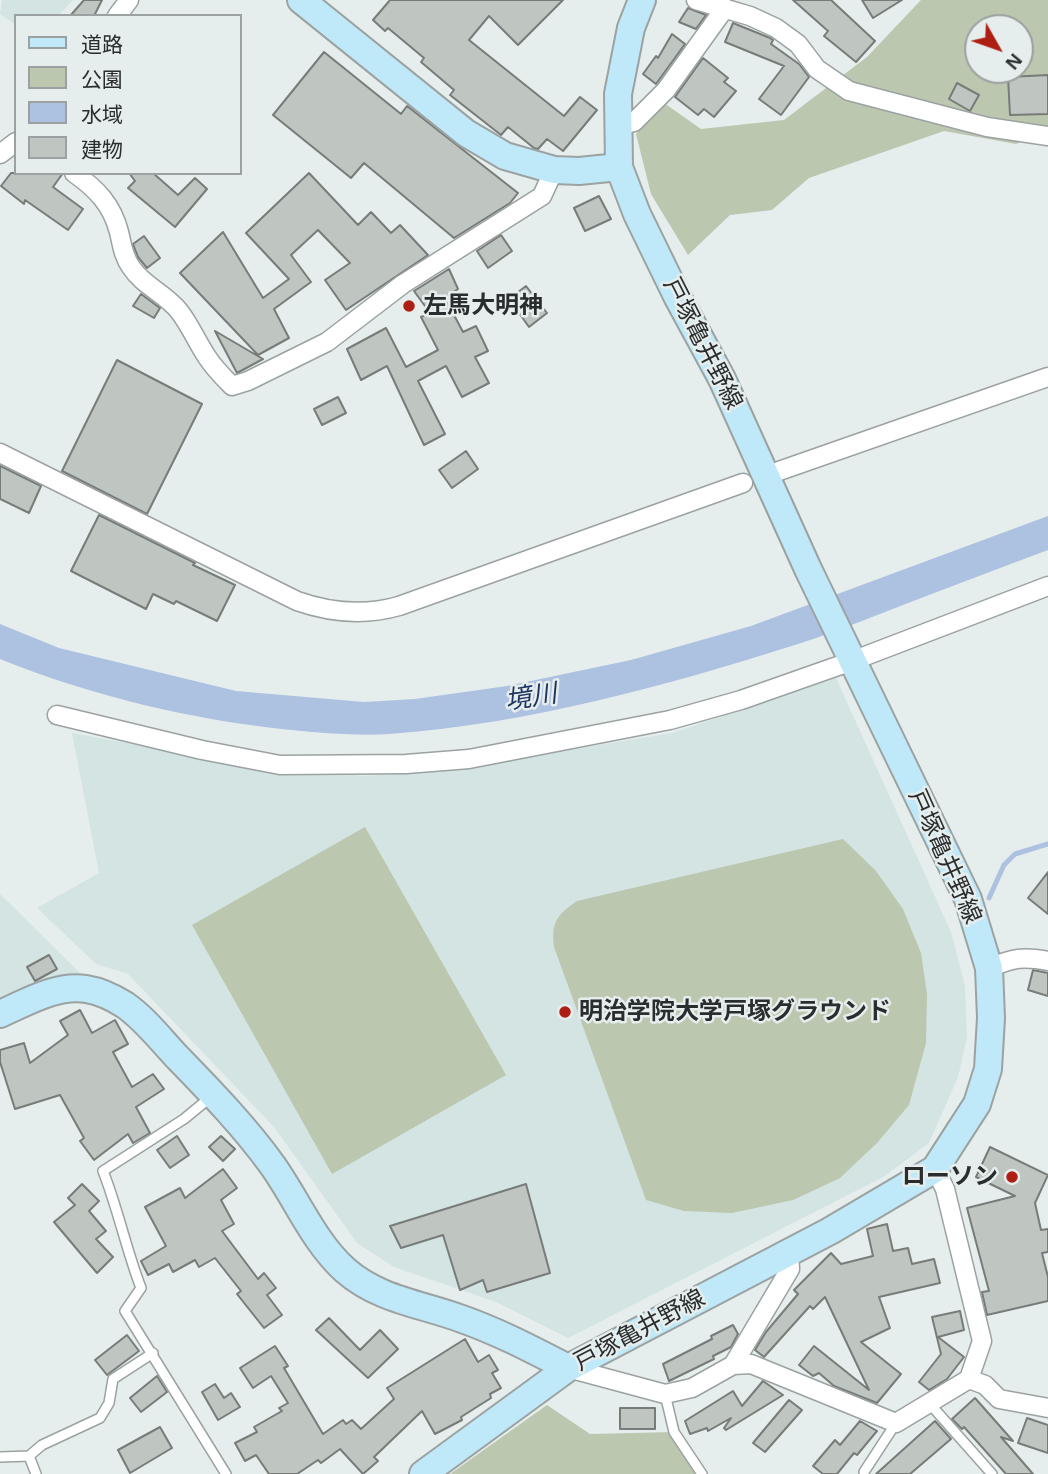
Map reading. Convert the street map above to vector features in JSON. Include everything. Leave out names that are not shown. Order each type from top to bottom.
[{"type":"main road","points":[[301,0],[466,133],[505,156],[554,170],[579,171],[619,167]]},
{"type":"main road","name":"戸塚亀井野線","points":[[423,1474],[568,1368],[789,1253],[935,1169],[977,1104],[988,1069],[991,1018],[989,968],[968,899],[811,575],[722,379],[637,214],[619,167],[618,94],[631,28],[642,0]]},
{"type":"main road","points":[[0,1014],[45,995],[66,990],[85,989],[106,995],[125,1006],[147,1025],[213,1095],[272,1166],[325,1248],[345,1270],[393,1299],[458,1317],[501,1333],[568,1368]]},
{"type":"street","points":[[696,0],[776,28],[797,44],[817,69],[849,91],[987,127],[1048,136]]},
{"type":"street","points":[[617,126],[634,122],[666,90],[725,8]]},
{"type":"street","points":[[77,175],[96,190],[109,206],[131,268],[180,312],[207,357],[232,386],[248,381],[327,342],[403,284],[542,196],[554,170]]},
{"type":"street","points":[[779,471],[1048,377]]},
{"type":"street","points":[[0,453],[297,601],[316,608],[347,612],[380,611],[399,606],[743,483]]},
{"type":"street","points":[[57,715],[202,750],[280,765],[406,764],[469,760],[670,720],[741,700],[850,657],[1048,586]]},
{"type":"street","points":[[989,968],[1012,958],[1028,957],[1048,961]]},
{"type":"street","points":[[568,1368],[665,1394],[692,1388],[733,1365],[751,1364],[896,1423],[969,1379],[982,1341],[945,1189],[935,1169]]},
{"type":"street","points":[[733,1365],[790,1269],[789,1253]]},
{"type":"street","points":[[969,1379],[985,1385],[999,1399],[1048,1408]]},
{"type":"lane","points":[[213,1095],[184,1119],[103,1171],[114,1199],[128,1256],[141,1288],[125,1311],[226,1474]]},
{"type":"lane","points":[[0,1457],[29,1456],[42,1445],[100,1418],[109,1403],[113,1379],[153,1353]]},
{"type":"lane","points":[[665,1394],[674,1433],[702,1474]]},
{"type":"lane","points":[[929,1404],[992,1474]]},
{"type":"lane","points":[[864,1472],[896,1423]]},
{"type":"lane","points":[[29,1456],[36,1474]]},
{"type":"shaded area","points":[[2,0],[73,0],[60,14],[14,14],[14,24],[0,14]]},
{"type":"shaded area","name":"明治学院大学戸塚グラウンド","points":[[836,678],[951,932],[965,986],[967,1038],[958,1077],[929,1143],[885,1176],[568,1338],[496,1302],[394,1267],[357,1243],[274,1127],[128,974],[96,964],[37,908],[99,873],[72,733],[252,766],[365,776],[448,770],[672,733]]},
{"type":"shaded area","points":[[0,894],[80,973],[32,983],[0,998]]},
{"type":"green space","points":[[921,0],[1048,0],[1048,129],[1016,144],[944,131],[809,178],[772,210],[730,215],[688,255],[651,194],[636,134],[664,103],[701,129],[784,120],[867,57]]},
{"type":"green space","points":[[365,827],[506,1075],[332,1174],[192,925]]},
{"type":"green space","points":[[843,839],[876,871],[903,909],[921,953],[927,994],[926,1043],[909,1105],[877,1143],[840,1178],[793,1200],[732,1213],[684,1211],[646,1200],[554,947],[557,920],[577,901]]},
{"type":"green space","points":[[547,1405],[590,1434],[674,1432],[705,1474],[450,1474]]},
{"type":"water","name":"境川","points":[[1048,516],[1048,550],[820,637],[647,688],[493,722],[389,734],[352,734],[254,726],[143,705],[70,684],[0,659],[0,624],[59,648],[236,691],[364,702],[415,699],[507,686],[631,660],[751,626]]},
{"type":"building","points":[[84,0],[102,0],[95,14],[72,14]]},
{"type":"building","points":[[390,0],[563,0],[518,45],[489,16],[469,40],[564,116],[580,97],[597,110],[563,151],[547,139],[538,149],[534,148],[508,127],[501,135],[450,95],[454,90],[421,62],[424,58],[388,28],[385,31],[373,20]]},
{"type":"building","points":[[793,0],[831,0],[875,41],[856,62],[824,36],[828,31]]},
{"type":"building","points":[[862,0],[902,0],[873,18]]},
{"type":"building","points":[[688,8],[706,15],[696,29],[679,22]]},
{"type":"building","points":[[733,23],[773,40],[771,44],[799,64],[809,77],[781,115],[759,99],[784,66],[725,42]]},
{"type":"building","points":[[672,34],[685,44],[656,84],[643,74],[656,56],[658,58]]},
{"type":"building","points":[[324,52],[401,114],[407,106],[518,193],[510,203],[454,238],[364,163],[351,178],[273,115]]},
{"type":"building","points":[[703,58],[728,78],[724,82],[736,91],[714,117],[704,109],[698,115],[675,97]]},
{"type":"building","points":[[1048,75],[1048,114],[1010,115],[1008,84],[1034,84],[1034,76]]},
{"type":"building","points":[[957,83],[979,95],[970,111],[949,99]]},
{"type":"building","points":[[11,173],[62,175],[53,187],[83,209],[68,230],[25,200],[24,204],[1,186]]},
{"type":"building","points":[[309,173],[358,225],[371,212],[391,233],[400,225],[428,255],[346,310],[325,280],[350,263],[318,230],[291,255],[311,282],[274,309],[289,338],[258,355],[180,273],[223,232],[263,298],[289,279],[246,233]]},
{"type":"building","points":[[130,175],[155,175],[178,195],[195,178],[207,189],[175,227],[128,188],[135,181]]},
{"type":"building","points":[[599,196],[611,219],[585,231],[574,208]]},
{"type":"building","points":[[501,235],[512,251],[488,268],[477,251]]},
{"type":"building","points":[[144,236],[160,258],[147,268],[138,257],[133,244]]},
{"type":"building","points":[[449,269],[458,289],[445,298],[463,332],[476,326],[488,351],[475,357],[489,383],[462,397],[446,366],[418,381],[445,434],[424,445],[387,366],[361,380],[347,349],[386,328],[406,367],[438,350],[421,317],[430,313],[414,291]]},
{"type":"building","points":[[526,286],[547,313],[529,327],[509,299]]},
{"type":"building","points":[[141,294],[160,308],[154,318],[133,306]]},
{"type":"building","points":[[215,331],[263,359],[237,373]]},
{"type":"building","points":[[117,360],[202,404],[147,514],[62,471]]},
{"type":"building","points":[[338,397],[346,413],[322,425],[314,409]]},
{"type":"building","points":[[466,451],[478,469],[452,488],[439,470]]},
{"type":"building","points":[[0,466],[41,486],[29,513],[0,499]]},
{"type":"building","points":[[99,515],[235,585],[217,621],[176,601],[174,604],[153,594],[146,609],[71,571]]},
{"type":"building","points":[[1048,872],[1048,914],[1028,898]]},
{"type":"building","points":[[49,955],[57,969],[35,981],[27,967]]},
{"type":"building","points":[[1033,970],[1048,973],[1048,996],[1028,990]]},
{"type":"building","points":[[80,1010],[92,1033],[115,1020],[128,1044],[113,1052],[132,1087],[153,1074],[164,1089],[136,1107],[150,1133],[133,1143],[128,1134],[94,1160],[80,1141],[84,1138],[60,1095],[15,1109],[0,1062],[0,1050],[24,1043],[30,1063],[68,1035],[60,1021]]},
{"type":"building","points":[[177,1136],[189,1155],[170,1168],[157,1150]]},
{"type":"building","points":[[221,1136],[235,1149],[223,1161],[209,1147]]},
{"type":"building","points":[[990,1147],[1048,1175],[1035,1203],[1041,1230],[1048,1229],[1048,1252],[1042,1253],[1048,1277],[1048,1301],[987,1315],[982,1292],[989,1291],[967,1208],[1015,1196],[976,1177]]},
{"type":"building","points":[[223,1169],[237,1188],[221,1200],[234,1224],[222,1231],[258,1279],[264,1273],[276,1288],[267,1295],[282,1315],[264,1328],[237,1294],[241,1291],[215,1258],[199,1267],[195,1260],[173,1272],[169,1264],[148,1275],[141,1261],[166,1246],[145,1207],[180,1188],[185,1198]]},
{"type":"building","points":[[82,1184],[99,1201],[89,1211],[106,1231],[96,1239],[113,1257],[97,1273],[54,1222],[75,1205],[68,1198]]},
{"type":"building","points":[[526,1184],[550,1273],[487,1292],[483,1280],[460,1290],[443,1235],[401,1248],[390,1226]]},
{"type":"building","points":[[887,1224],[893,1251],[908,1248],[912,1264],[934,1259],[940,1283],[879,1297],[890,1328],[861,1342],[901,1374],[877,1403],[834,1386],[819,1373],[813,1376],[799,1365],[814,1346],[869,1390],[825,1297],[813,1309],[810,1306],[764,1357],[755,1350],[766,1332],[798,1294],[794,1290],[831,1253],[841,1264],[873,1256],[867,1229]]},
{"type":"building","points":[[960,1311],[964,1330],[938,1337],[964,1357],[947,1379],[929,1390],[919,1382],[941,1354],[932,1317]]},
{"type":"building","points":[[329,1318],[360,1350],[380,1330],[398,1349],[368,1378],[316,1330]]},
{"type":"building","points":[[733,1325],[738,1334],[731,1347],[713,1356],[714,1359],[669,1381],[663,1364]]},
{"type":"building","points":[[127,1335],[139,1351],[107,1375],[95,1360]]},
{"type":"building","points":[[465,1339],[478,1362],[489,1355],[498,1370],[492,1373],[501,1388],[490,1394],[491,1398],[461,1417],[462,1420],[435,1434],[422,1411],[374,1457],[378,1461],[363,1474],[340,1449],[321,1463],[318,1460],[297,1474],[269,1474],[256,1455],[245,1461],[235,1443],[257,1432],[254,1427],[282,1411],[279,1408],[288,1403],[271,1376],[253,1388],[240,1368],[275,1346],[288,1366],[284,1368],[323,1434],[343,1420],[346,1424],[352,1420],[361,1429],[394,1399],[387,1388]]},
{"type":"building","points":[[157,1376],[167,1392],[141,1412],[130,1398]]},
{"type":"building","points":[[763,1381],[783,1395],[726,1430],[724,1428],[731,1418],[708,1431],[707,1428],[690,1434],[685,1421],[733,1391],[742,1406]]},
{"type":"building","points":[[215,1384],[224,1398],[231,1393],[240,1407],[218,1420],[202,1392]]},
{"type":"building","points":[[975,1398],[1013,1441],[1001,1437],[1033,1474],[1006,1474],[964,1427],[962,1429],[952,1419]]},
{"type":"building","points":[[789,1400],[802,1410],[765,1452],[753,1443]]},
{"type":"building","points":[[620,1408],[655,1408],[655,1429],[620,1429]]},
{"type":"building","points":[[1027,1418],[1048,1425],[1048,1453],[1018,1443]]},
{"type":"building","points":[[860,1421],[877,1431],[857,1455],[854,1453],[837,1474],[823,1474],[813,1466],[835,1440],[840,1445]]},
{"type":"building","points":[[935,1421],[951,1439],[910,1474],[876,1474]]},
{"type":"building","points":[[160,1427],[172,1448],[130,1473],[118,1450]]},
{"type":"waterway","points":[[989,898],[1004,865],[1015,854],[1048,844]]},
{"type":"place","name":"左馬大明神","points":[[409,306]]},
{"type":"place","name":"明治学院大学戸塚グラウンド","points":[[565,1012]]},
{"type":"place","name":"ローソン","points":[[1012,1177]]}]
